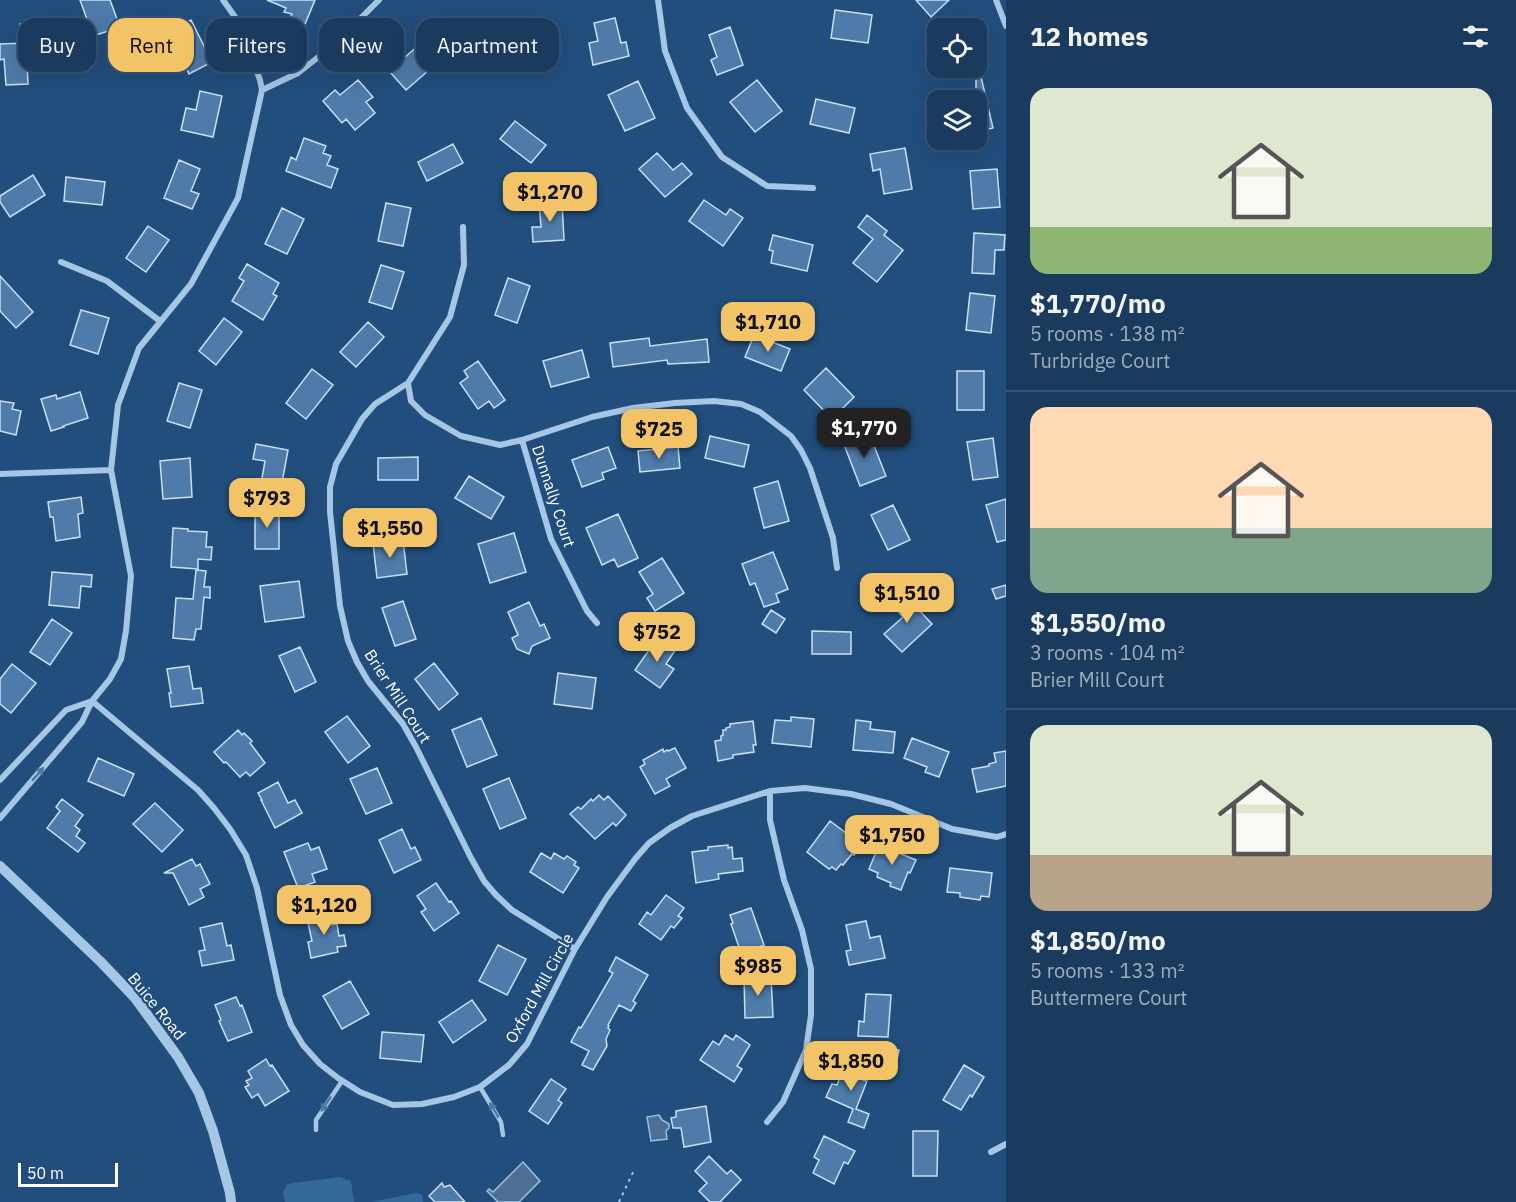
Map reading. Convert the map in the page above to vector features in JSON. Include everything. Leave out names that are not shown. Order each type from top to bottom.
[{"type":"street","points":[[0,818],[82,722],[92,701],[110,679],[121,658],[126,631],[130,576],[111,470],[118,405],[140,348],[191,284],[238,198],[262,90],[240,24],[223,0]]},
{"type":"street","points":[[262,90],[298,73],[335,44],[379,0]]},
{"type":"street","points":[[658,0],[665,51],[687,108],[722,157],[766,186],[813,188]]},
{"type":"street","points":[[996,0],[1006,26]]},
{"type":"street","name":"Brier Mill Court","points":[[463,227],[464,265],[450,317],[408,383],[375,404],[362,419],[336,464],[330,487],[330,512],[340,606],[348,641],[357,662],[416,747],[484,881],[512,910],[575,949]]},
{"type":"street","points":[[61,262],[107,281],[160,321]]},
{"type":"street","points":[[408,383],[411,401],[425,415],[460,436],[500,445],[592,417],[633,408],[714,401],[741,404],[760,412],[791,436],[810,468],[833,538],[837,568]]},
{"type":"street","name":"Dunnally Court","points":[[522,440],[551,539],[587,611],[597,623]]},
{"type":"street","points":[[0,474],[111,470]]},
{"type":"street","points":[[0,780],[66,710],[92,701]]},
{"type":"street","name":"Oxford Mill Circle","points":[[92,701],[198,790],[230,829],[246,855],[257,888],[280,995],[291,1024],[303,1045],[320,1064],[342,1081],[360,1092],[393,1105],[422,1104],[454,1097],[480,1087],[509,1065],[527,1044],[575,949],[607,897],[649,843],[692,816],[770,791],[805,788],[850,794],[891,804],[952,829],[997,837],[1006,834]]},
{"type":"street","points":[[767,1122],[783,1102],[806,1050],[811,1015],[811,969],[802,930],[784,880],[770,820],[770,791]]},
{"type":"street","name":"Buice Road","points":[[0,866],[135,998],[178,1057],[199,1093],[213,1131],[231,1202]]},
{"type":"street","points":[[991,1152],[1006,1144]]},
{"type":"lane","points":[[316,1130],[316,1120],[342,1081]]},
{"type":"lane","points":[[480,1087],[501,1122],[502,1135]]},
{"type":"path","points":[[619,1202],[635,1168]]},
{"type":"shaded area","points":[[659,1115],[669,1124],[666,1131],[667,1139],[651,1141],[647,1117]]},
{"type":"shaded area","points":[[523,1162],[540,1181],[519,1202],[498,1202],[487,1191],[489,1189],[493,1192]]},
{"type":"shaded area","points":[[340,1177],[351,1181],[354,1202],[285,1202],[283,1192],[287,1184]]},
{"type":"shaded area","points":[[417,1193],[422,1195],[423,1202],[370,1202]]},
{"type":"building","points":[[80,0],[110,0],[117,18],[108,18],[108,31],[96,35],[96,18],[86,18]]},
{"type":"building","points":[[267,0],[315,0],[307,19],[290,18],[292,14],[284,12],[286,8]]},
{"type":"building","points":[[916,0],[949,0],[931,17]]},
{"type":"building","points":[[835,10],[872,15],[868,43],[831,38]]},
{"type":"building","points":[[615,18],[621,43],[626,42],[629,56],[593,65],[589,43],[598,41],[594,23]]},
{"type":"building","points":[[194,26],[206,50],[206,65],[194,71]]},
{"type":"building","points":[[730,27],[743,65],[717,75],[711,60],[717,57],[709,35]]},
{"type":"building","points":[[18,43],[18,72],[27,72],[28,84],[6,85],[4,59],[0,60],[0,44]]},
{"type":"building","points":[[416,48],[416,72],[427,72],[406,90],[390,72],[404,72],[404,58]]},
{"type":"building","points":[[976,78],[981,78],[984,90],[976,90]]},
{"type":"building","points":[[358,80],[373,97],[366,102],[375,113],[355,130],[346,119],[342,123],[323,101],[335,90],[340,95]]},
{"type":"building","points":[[757,80],[782,111],[755,132],[730,102]]},
{"type":"building","points":[[638,81],[655,118],[625,131],[608,95]]},
{"type":"building","points":[[200,91],[222,96],[213,137],[181,130],[186,108],[196,110]]},
{"type":"building","points":[[816,99],[855,108],[849,133],[810,124]]},
{"type":"building","points":[[987,102],[993,128],[987,129]]},
{"type":"building","points":[[515,121],[546,145],[531,163],[500,139]]},
{"type":"building","points":[[304,138],[326,146],[323,153],[331,156],[327,165],[338,169],[331,188],[286,171],[291,157],[296,160]]},
{"type":"building","points":[[453,144],[463,163],[427,181],[418,162]]},
{"type":"building","points":[[905,148],[912,189],[884,194],[880,169],[873,171],[870,154]]},
{"type":"building","points":[[657,153],[673,170],[682,163],[692,174],[665,197],[639,169]]},
{"type":"building","points":[[179,160],[200,169],[191,191],[199,194],[192,209],[164,198]]},
{"type":"building","points":[[997,169],[1000,207],[973,209],[970,171]]},
{"type":"building","points":[[33,175],[45,195],[10,217],[0,202],[0,196]]},
{"type":"building","points":[[66,177],[105,182],[102,205],[64,201]]},
{"type":"building","points":[[704,200],[726,215],[730,209],[743,218],[723,246],[689,221]]},
{"type":"building","points":[[562,202],[564,240],[533,242],[532,227],[541,227],[539,203]]},
{"type":"building","points":[[386,203],[411,208],[403,246],[378,241]]},
{"type":"building","points":[[282,208],[304,219],[287,254],[265,244]]},
{"type":"building","points":[[867,215],[887,231],[884,235],[903,250],[877,282],[853,263],[873,239],[858,227]]},
{"type":"building","points":[[148,226],[169,240],[146,272],[126,258]]},
{"type":"building","points":[[974,233],[1005,235],[1004,250],[995,250],[994,274],[972,273]]},
{"type":"building","points":[[773,235],[813,245],[807,271],[771,263],[773,251],[769,250]]},
{"type":"building","points":[[247,264],[279,283],[273,294],[277,296],[263,320],[232,301],[244,281],[239,278]]},
{"type":"building","points":[[381,265],[404,272],[392,309],[369,302]]},
{"type":"building","points":[[0,276],[33,312],[16,328],[0,311]]},
{"type":"building","points":[[508,278],[530,286],[517,323],[495,315]]},
{"type":"building","points":[[970,293],[995,296],[991,333],[966,330]]},
{"type":"building","points":[[81,310],[109,318],[98,354],[70,345]]},
{"type":"building","points":[[224,318],[242,332],[216,365],[199,351]]},
{"type":"building","points":[[368,322],[384,337],[356,367],[340,352]]},
{"type":"building","points":[[754,335],[790,349],[781,371],[745,357]]},
{"type":"building","points":[[649,338],[650,346],[707,339],[709,362],[668,364],[667,360],[613,367],[610,343]]},
{"type":"building","points":[[582,350],[589,377],[551,387],[543,361]]},
{"type":"building","points":[[478,361],[505,400],[494,408],[489,401],[478,409],[460,383],[468,377],[464,371]]},
{"type":"building","points":[[826,368],[854,397],[832,419],[804,390]]},
{"type":"building","points":[[312,369],[333,385],[306,419],[286,403]]},
{"type":"building","points":[[957,371],[984,371],[984,410],[957,410]]},
{"type":"building","points":[[179,383],[202,390],[190,428],[167,421]]},
{"type":"building","points":[[80,392],[88,418],[51,431],[41,399],[56,395],[57,399]]},
{"type":"building","points":[[0,401],[14,403],[12,409],[21,411],[16,435],[0,431]]},
{"type":"building","points":[[869,433],[886,476],[860,486],[843,442]]},
{"type":"building","points":[[710,436],[749,445],[744,467],[705,458]]},
{"type":"building","points":[[993,438],[998,477],[973,480],[967,442]]},
{"type":"building","points":[[256,444],[288,450],[281,488],[261,484],[265,461],[253,459]]},
{"type":"building","points":[[608,447],[616,468],[602,473],[604,479],[582,487],[572,460]]},
{"type":"building","points":[[678,447],[680,468],[640,472],[638,451]]},
{"type":"building","points":[[418,457],[418,480],[378,480],[378,458]]},
{"type":"building","points":[[190,458],[192,497],[163,499],[160,461]]},
{"type":"building","points":[[469,476],[504,497],[491,519],[455,498]]},
{"type":"building","points":[[778,481],[789,521],[764,528],[754,488]]},
{"type":"building","points":[[81,497],[83,513],[78,514],[80,537],[56,541],[53,517],[50,517],[48,502]]},
{"type":"building","points":[[1006,499],[1006,540],[997,542],[986,505]]},
{"type":"building","points":[[893,505],[910,540],[888,550],[871,515]]},
{"type":"building","points":[[255,509],[279,509],[279,549],[255,549]]},
{"type":"building","points":[[618,514],[638,558],[618,567],[614,559],[602,565],[586,528]]},
{"type":"building","points":[[173,528],[207,532],[206,547],[212,547],[211,560],[198,559],[198,569],[171,567]]},
{"type":"building","points":[[514,533],[526,572],[490,583],[478,544]]},
{"type":"building","points":[[403,540],[407,574],[377,578],[373,543]]},
{"type":"building","points":[[773,552],[788,589],[776,594],[779,602],[764,607],[755,583],[750,585],[742,564]]},
{"type":"building","points":[[662,558],[684,593],[655,611],[647,598],[653,594],[639,572]]},
{"type":"building","points":[[196,570],[206,571],[204,587],[210,587],[210,598],[204,597],[201,629],[196,629],[194,640],[173,638],[176,598],[193,599]]},
{"type":"building","points":[[52,572],[92,575],[91,587],[81,586],[79,608],[49,605]]},
{"type":"building","points":[[299,581],[304,617],[265,622],[260,586]]},
{"type":"building","points":[[1006,585],[1006,596],[996,599],[992,589]]},
{"type":"building","points":[[903,593],[932,624],[902,652],[884,634],[903,617],[891,604]]},
{"type":"building","points":[[403,601],[416,639],[395,646],[382,608]]},
{"type":"building","points":[[529,602],[540,626],[544,624],[550,638],[532,646],[529,654],[517,649],[512,638],[518,635],[508,612]]},
{"type":"building","points":[[771,610],[785,619],[776,633],[762,624]]},
{"type":"building","points":[[52,619],[72,633],[50,665],[30,652]]},
{"type":"building","points":[[812,631],[851,632],[851,654],[812,654]]},
{"type":"building","points":[[658,637],[676,649],[666,664],[674,669],[660,688],[635,670]]},
{"type":"building","points":[[300,647],[316,682],[295,692],[279,656]]},
{"type":"building","points":[[434,663],[458,694],[439,710],[415,679]]},
{"type":"building","points":[[12,664],[36,683],[11,713],[0,704],[0,679]]},
{"type":"building","points":[[189,666],[193,689],[201,688],[203,703],[171,707],[167,669]]},
{"type":"building","points":[[558,673],[596,678],[592,709],[554,704]]},
{"type":"building","points":[[347,716],[370,746],[348,763],[325,732]]},
{"type":"building","points":[[791,717],[814,719],[811,747],[772,743],[775,720],[791,721]]},
{"type":"building","points":[[481,718],[497,755],[467,767],[452,730]]},
{"type":"building","points":[[856,720],[871,722],[870,729],[895,732],[893,753],[853,750]]},
{"type":"building","points":[[753,721],[756,745],[753,745],[754,752],[733,755],[733,758],[718,761],[715,741],[721,740],[723,730],[730,727],[730,724]]},
{"type":"building","points":[[238,730],[252,741],[250,743],[265,763],[250,776],[246,772],[240,777],[214,752]]},
{"type":"building","points":[[912,738],[949,752],[939,777],[925,772],[927,767],[904,758]]},
{"type":"building","points":[[675,748],[686,768],[666,779],[670,786],[655,794],[640,767],[645,764],[643,760],[663,749],[664,752]]},
{"type":"building","points":[[1006,751],[1006,786],[977,792],[972,769],[989,766],[996,762],[994,753]]},
{"type":"building","points":[[98,758],[134,774],[124,796],[88,781]]},
{"type":"building","points":[[377,768],[392,803],[366,814],[350,779]]},
{"type":"building","points":[[509,778],[526,818],[500,829],[483,789]]},
{"type":"building","points":[[278,782],[288,803],[295,800],[302,813],[275,828],[258,793]]},
{"type":"building","points":[[599,795],[604,800],[608,796],[626,815],[616,826],[613,823],[595,839],[570,814],[578,807],[581,809]]},
{"type":"building","points":[[62,799],[83,815],[75,826],[80,830],[76,836],[85,843],[78,852],[47,828],[60,811],[56,807]]},
{"type":"building","points":[[155,803],[183,830],[162,852],[133,824]]},
{"type":"building","points":[[830,821],[862,845],[836,870],[832,867],[829,869],[807,852]]},
{"type":"building","points":[[402,829],[411,849],[415,847],[421,860],[394,873],[379,840]]},
{"type":"building","points":[[308,843],[311,850],[319,847],[327,869],[312,874],[315,882],[298,888],[284,852]]},
{"type":"building","points":[[728,845],[728,848],[732,847],[733,859],[742,858],[743,871],[718,874],[719,879],[696,883],[692,852],[708,850],[708,847]]},
{"type":"building","points":[[879,845],[916,860],[901,890],[890,886],[891,883],[877,877],[878,873],[869,869]]},
{"type":"building","points":[[541,853],[551,859],[554,853],[564,859],[567,856],[576,862],[574,865],[579,868],[563,893],[530,872]]},
{"type":"building","points":[[192,859],[196,866],[200,864],[210,884],[200,889],[204,897],[189,905],[173,873],[164,873]]},
{"type":"building","points":[[950,868],[992,873],[989,897],[981,896],[980,900],[960,897],[960,893],[947,892]]},
{"type":"building","points":[[436,883],[459,913],[434,931],[421,912],[426,909],[417,896]]},
{"type":"building","points":[[666,895],[684,908],[678,916],[682,918],[674,928],[671,926],[661,940],[639,924],[647,912],[651,915]]},
{"type":"building","points":[[751,908],[764,945],[741,953],[730,915]]},
{"type":"building","points":[[329,914],[332,925],[337,924],[339,936],[344,935],[346,946],[337,947],[338,952],[311,958],[308,942],[312,941],[307,918]]},
{"type":"building","points":[[866,921],[870,938],[880,936],[885,958],[849,965],[846,951],[851,950],[846,925]]},
{"type":"building","points":[[222,923],[227,946],[231,945],[234,960],[202,966],[199,951],[205,950],[200,928]]},
{"type":"building","points":[[498,945],[526,959],[507,995],[479,981]]},
{"type":"building","points":[[616,957],[648,975],[633,1001],[636,1003],[631,1011],[619,1005],[608,1025],[610,1030],[606,1039],[607,1046],[593,1070],[582,1065],[589,1051],[571,1042],[613,973],[609,971]]},
{"type":"building","points":[[771,976],[773,1017],[745,1018],[744,978]]},
{"type":"building","points":[[350,981],[369,1014],[342,1029],[323,996]]},
{"type":"building","points":[[866,994],[891,995],[888,1037],[858,1036],[859,1021],[864,1022]]},
{"type":"building","points":[[236,997],[240,1006],[242,1005],[252,1032],[228,1041],[215,1005]]},
{"type":"building","points":[[472,1000],[486,1020],[453,1043],[439,1022]]},
{"type":"building","points":[[382,1032],[424,1035],[421,1062],[380,1058]]},
{"type":"building","points":[[725,1035],[733,1040],[736,1035],[750,1045],[737,1066],[742,1069],[734,1082],[700,1060],[713,1041],[719,1045]]},
{"type":"building","points":[[883,1047],[899,1050],[897,1060],[881,1057]]},
{"type":"building","points":[[266,1059],[289,1091],[265,1106],[258,1094],[252,1098],[245,1087],[249,1085],[246,1081],[252,1078],[248,1071]]},
{"type":"building","points":[[846,1062],[867,1071],[863,1080],[867,1081],[856,1109],[869,1114],[864,1128],[848,1122],[853,1109],[826,1097],[832,1084],[837,1085]]},
{"type":"building","points":[[964,1065],[984,1077],[961,1110],[943,1100]]},
{"type":"building","points":[[551,1079],[566,1089],[558,1100],[562,1103],[548,1124],[529,1111]]},
{"type":"building","points":[[706,1106],[711,1142],[684,1147],[681,1128],[673,1128],[671,1118],[676,1117],[676,1111]]},
{"type":"building","points":[[913,1131],[938,1131],[937,1176],[913,1176]]},
{"type":"building","points":[[824,1136],[855,1151],[848,1164],[844,1162],[834,1184],[813,1173],[819,1160],[814,1157]]},
{"type":"building","points":[[709,1156],[727,1174],[731,1170],[741,1180],[720,1202],[710,1202],[699,1191],[707,1183],[695,1171]]},
{"type":"building","points":[[442,1183],[444,1187],[450,1185],[465,1202],[435,1202],[429,1196]]}]
